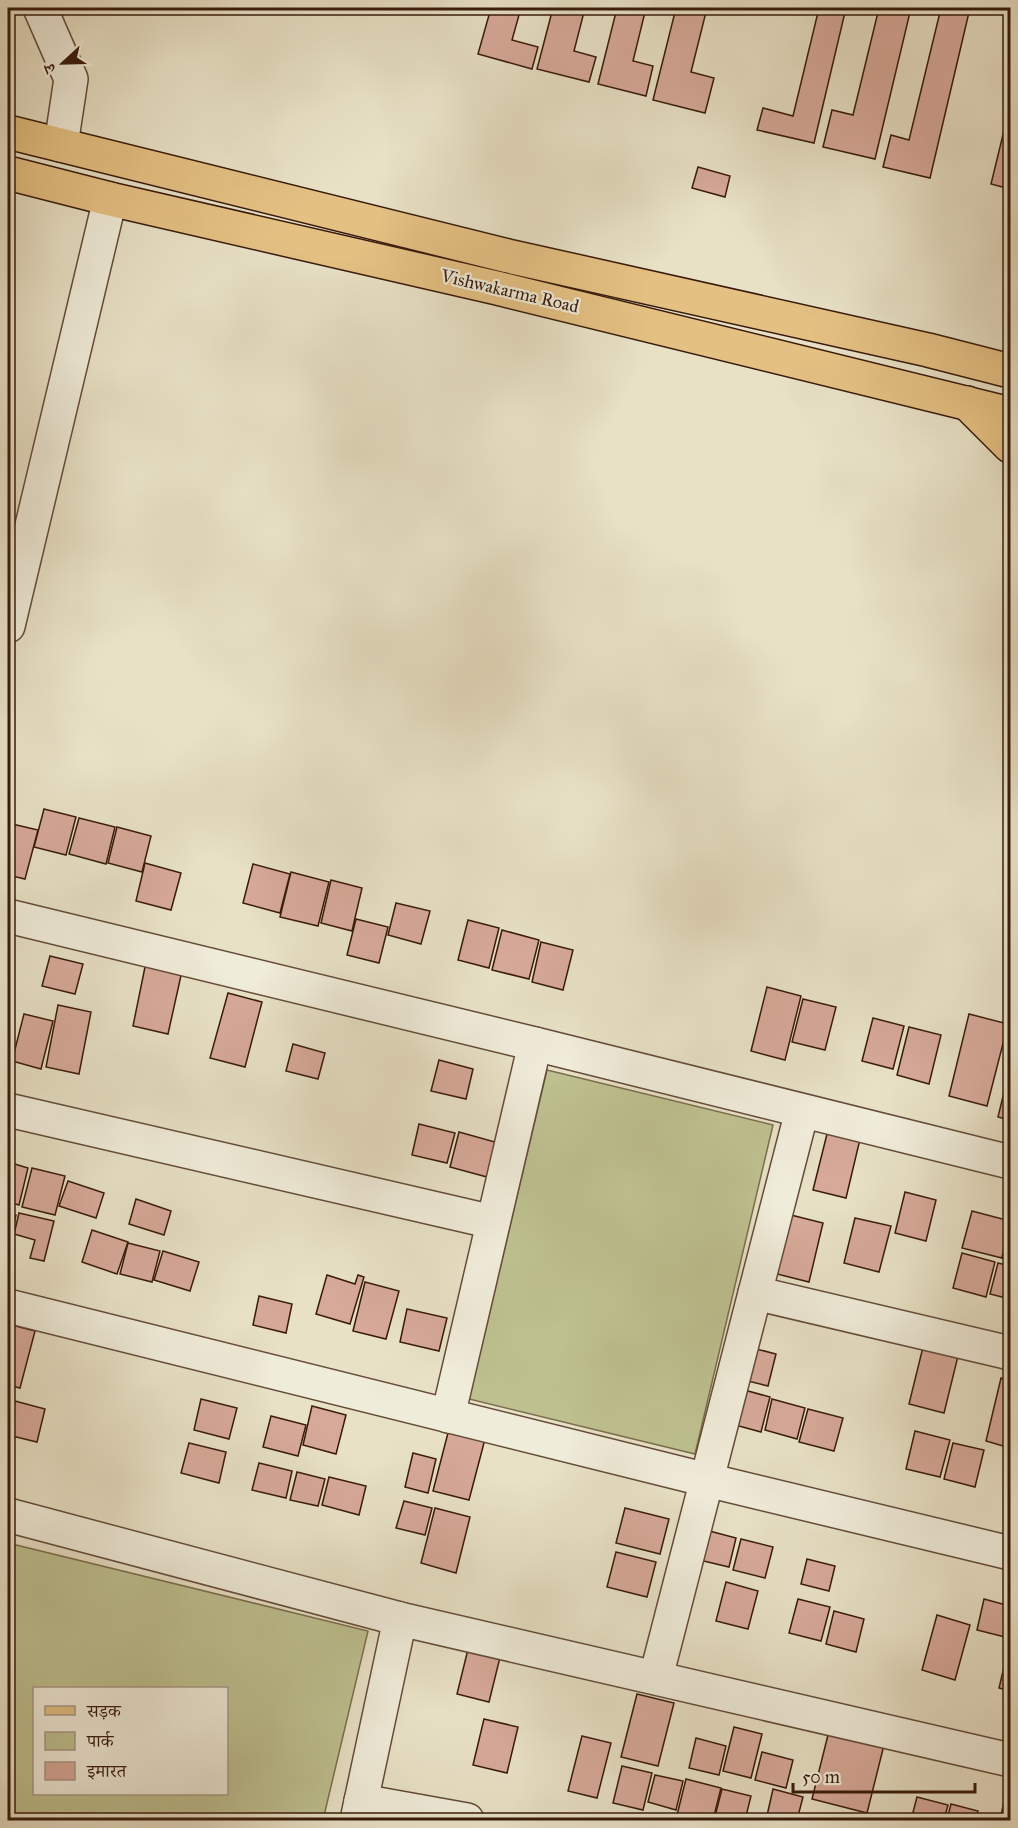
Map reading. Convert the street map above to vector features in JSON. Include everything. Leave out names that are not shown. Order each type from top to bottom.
[{"type":"main road","name":"Vishwakarma Road","points":[[8,132],[508,256],[928,350],[1011,371]]},
{"type":"main road","name":"Vishwakarma Road","points":[[8,173],[110,200],[508,290],[1011,414]]},
{"type":"main road","points":[[316,247],[328,211]]},
{"type":"main road","points":[[966,403],[1011,446]]},
{"type":"street","points":[[40,8],[71,79],[61,145]]},
{"type":"street","points":[[8,626],[110,200]]},
{"type":"street","points":[[8,916],[1011,1162]]},
{"type":"street","points":[[448,1416],[535,1044]]},
{"type":"street","points":[[8,1110],[494,1222]]},
{"type":"street","points":[[656,1677],[802,1111]]},
{"type":"street","points":[[755,1293],[1011,1353]]},
{"type":"street","points":[[8,1306],[706,1480],[1011,1553]]},
{"type":"street","points":[[8,1515],[400,1619],[1011,1760]]},
{"type":"street","points":[[400,1619],[359,1810],[467,1821]]},
{"type":"green space","points":[[547,1070],[773,1125],[695,1454],[469,1399]]},
{"type":"green space","points":[[8,1543],[368,1631],[323,1820],[8,1820]]},
{"type":"building","points":[[491,8],[521,8],[512,40],[538,47],[532,69],[478,54]]},
{"type":"building","points":[[553,8],[585,8],[574,51],[596,57],[589,82],[537,69]]},
{"type":"building","points":[[617,8],[646,8],[633,61],[653,66],[646,96],[598,84]]},
{"type":"building","points":[[676,8],[707,8],[691,72],[714,78],[705,113],[653,100]]},
{"type":"building","points":[[819,8],[846,8],[814,143],[757,130],[763,108],[793,116]]},
{"type":"building","points":[[879,8],[911,8],[875,159],[823,147],[832,110],[853,115]]},
{"type":"building","points":[[941,8],[970,8],[930,178],[883,167],[891,135],[909,140]]},
{"type":"building","points":[[1010,106],[1010,189],[991,184]]},
{"type":"building","points":[[698,167],[730,176],[725,197],[692,188]]},
{"type":"building","points":[[44,809],[76,817],[66,855],[34,847]]},
{"type":"building","points":[[79,818],[115,827],[106,864],[69,854]]},
{"type":"building","points":[[8,823],[38,830],[25,879],[8,875]]},
{"type":"building","points":[[117,827],[151,836],[142,872],[108,863]]},
{"type":"building","points":[[145,863],[181,873],[171,910],[136,901]]},
{"type":"building","points":[[253,864],[290,874],[280,913],[243,903]]},
{"type":"building","points":[[291,872],[329,882],[318,926],[280,917]]},
{"type":"building","points":[[331,880],[362,888],[352,931],[321,923]]},
{"type":"building","points":[[396,903],[430,911],[421,944],[388,935]]},
{"type":"building","points":[[356,919],[388,927],[379,963],[347,955]]},
{"type":"building","points":[[468,920],[499,928],[489,968],[458,960]]},
{"type":"building","points":[[502,930],[539,940],[529,979],[492,970]]},
{"type":"building","points":[[541,942],[573,950],[563,990],[532,982]]},
{"type":"building","points":[[50,956],[83,964],[75,994],[42,986]]},
{"type":"building","points":[[146,962],[182,971],[168,1034],[133,1026]]},
{"type":"building","points":[[767,987],[801,996],[785,1060],[751,1051]]},
{"type":"building","points":[[228,993],[262,1002],[245,1067],[210,1058]]},
{"type":"building","points":[[803,999],[836,1007],[825,1050],[792,1042]]},
{"type":"building","points":[[58,1005],[91,1012],[79,1074],[46,1067]]},
{"type":"building","points":[[24,1014],[53,1021],[41,1069],[12,1061]]},
{"type":"building","points":[[969,1014],[1008,1024],[987,1106],[949,1096]]},
{"type":"building","points":[[873,1018],[904,1026],[893,1069],[862,1061]]},
{"type":"building","points":[[909,1027],[941,1035],[929,1084],[897,1075]]},
{"type":"building","points":[[293,1044],[325,1053],[318,1079],[286,1071]]},
{"type":"building","points":[[439,1060],[473,1069],[466,1099],[431,1091]]},
{"type":"building","points":[[1006,1084],[1010,1085],[1010,1120],[998,1117]]},
{"type":"building","points":[[419,1124],[455,1133],[447,1163],[412,1155]]},
{"type":"building","points":[[829,1126],[861,1135],[846,1198],[813,1190]]},
{"type":"building","points":[[459,1132],[495,1142],[487,1177],[450,1167]]},
{"type":"building","points":[[8,1162],[28,1168],[19,1205],[8,1202]]},
{"type":"building","points":[[32,1168],[65,1176],[55,1215],[22,1207]]},
{"type":"building","points":[[68,1181],[104,1193],[96,1218],[59,1206]]},
{"type":"building","points":[[905,1192],[936,1200],[926,1241],[895,1233]]},
{"type":"building","points":[[136,1199],[171,1211],[164,1235],[129,1224]]},
{"type":"building","points":[[972,1211],[1010,1221],[1002,1258],[962,1248]]},
{"type":"building","points":[[8,1213],[16,1215],[8,1248]]},
{"type":"building","points":[[19,1213],[54,1221],[44,1261],[30,1258],[35,1240],[14,1234]]},
{"type":"building","points":[[791,1215],[823,1223],[809,1282],[777,1274]]},
{"type":"building","points":[[855,1218],[891,1226],[879,1272],[844,1263]]},
{"type":"building","points":[[1010,1224],[1010,1260],[1002,1258]]},
{"type":"building","points":[[92,1230],[128,1242],[117,1274],[82,1262]]},
{"type":"building","points":[[128,1243],[160,1251],[152,1282],[120,1274]]},
{"type":"building","points":[[163,1251],[199,1262],[190,1291],[154,1280]]},
{"type":"building","points":[[962,1253],[995,1262],[986,1297],[953,1288]]},
{"type":"building","points":[[998,1263],[1010,1266],[1010,1299],[990,1294]]},
{"type":"building","points":[[327,1275],[355,1284],[358,1275],[364,1277],[350,1324],[316,1314]]},
{"type":"building","points":[[365,1282],[399,1291],[386,1339],[353,1331]]},
{"type":"building","points":[[259,1296],[292,1304],[286,1333],[253,1325]]},
{"type":"building","points":[[407,1309],[447,1318],[439,1351],[400,1342]]},
{"type":"building","points":[[8,1324],[35,1331],[20,1388],[8,1385]]},
{"type":"building","points":[[924,1343],[959,1352],[944,1413],[909,1404]]},
{"type":"building","points":[[745,1346],[776,1354],[768,1386],[736,1378]]},
{"type":"building","points":[[1001,1378],[1010,1381],[1010,1448],[986,1441]]},
{"type":"building","points":[[737,1388],[770,1397],[761,1432],[728,1423]]},
{"type":"building","points":[[8,1397],[14,1399],[8,1423]]},
{"type":"building","points":[[201,1399],[237,1408],[229,1439],[194,1430]]},
{"type":"building","points":[[772,1399],[805,1408],[797,1439],[765,1430]]},
{"type":"building","points":[[15,1401],[45,1409],[37,1442],[8,1435]]},
{"type":"building","points":[[312,1406],[346,1415],[336,1454],[303,1445]]},
{"type":"building","points":[[808,1409],[843,1418],[834,1451],[799,1442]]},
{"type":"building","points":[[271,1416],[306,1425],[298,1456],[263,1447]]},
{"type":"building","points":[[449,1429],[485,1439],[469,1500],[433,1491]]},
{"type":"building","points":[[915,1431],[950,1440],[940,1477],[906,1469]]},
{"type":"building","points":[[189,1443],[226,1452],[219,1483],[181,1473]]},
{"type":"building","points":[[953,1443],[984,1450],[975,1487],[944,1479]]},
{"type":"building","points":[[413,1453],[436,1459],[428,1493],[405,1487]]},
{"type":"building","points":[[259,1463],[292,1471],[286,1498],[252,1490]]},
{"type":"building","points":[[297,1472],[325,1479],[318,1506],[290,1500]]},
{"type":"building","points":[[329,1477],[366,1486],[359,1515],[322,1505]]},
{"type":"building","points":[[404,1501],[432,1508],[425,1535],[396,1528]]},
{"type":"building","points":[[435,1508],[470,1517],[456,1573],[421,1563]]},
{"type":"building","points":[[625,1508],[669,1519],[660,1554],[616,1543]]},
{"type":"building","points":[[702,1529],[736,1538],[729,1567],[695,1559]]},
{"type":"building","points":[[741,1539],[773,1547],[765,1578],[733,1570]]},
{"type":"building","points":[[616,1552],[656,1562],[647,1597],[607,1587]]},
{"type":"building","points":[[807,1559],[835,1566],[829,1591],[801,1584]]},
{"type":"building","points":[[726,1582],[758,1591],[748,1629],[716,1621]]},
{"type":"building","points":[[798,1599],[830,1607],[821,1641],[789,1633]]},
{"type":"building","points":[[984,1599],[1010,1606],[1009,1638],[977,1630]]},
{"type":"building","points":[[834,1611],[864,1619],[856,1652],[826,1644]]},
{"type":"building","points":[[937,1615],[970,1625],[955,1680],[922,1670]]},
{"type":"building","points":[[471,1637],[503,1645],[489,1702],[457,1694]]},
{"type":"building","points":[[1010,1647],[1010,1691],[999,1688]]},
{"type":"building","points":[[637,1694],[674,1703],[658,1766],[621,1757]]},
{"type":"building","points":[[484,1719],[518,1727],[507,1773],[473,1765]]},
{"type":"building","points":[[734,1727],[762,1734],[751,1778],[723,1771]]},
{"type":"building","points":[[830,1727],[885,1741],[867,1813],[812,1799]]},
{"type":"building","points":[[582,1736],[611,1743],[597,1798],[568,1791]]},
{"type":"building","points":[[696,1738],[726,1746],[719,1775],[689,1768]]},
{"type":"building","points":[[762,1752],[793,1760],[786,1788],[755,1780]]},
{"type":"building","points":[[622,1766],[652,1773],[643,1810],[613,1803]]},
{"type":"building","points":[[1010,1774],[1010,1820],[1000,1820]]},
{"type":"building","points":[[655,1775],[683,1781],[676,1810],[648,1802]]},
{"type":"building","points":[[686,1779],[721,1788],[713,1820],[699,1820],[677,1815]]},
{"type":"building","points":[[722,1789],[751,1796],[745,1820],[714,1820]]},
{"type":"building","points":[[773,1789],[803,1797],[797,1820],[766,1820]]},
{"type":"building","points":[[917,1797],[948,1805],[944,1820],[911,1820]]},
{"type":"building","points":[[951,1804],[978,1811],[976,1820],[947,1820]]}]
